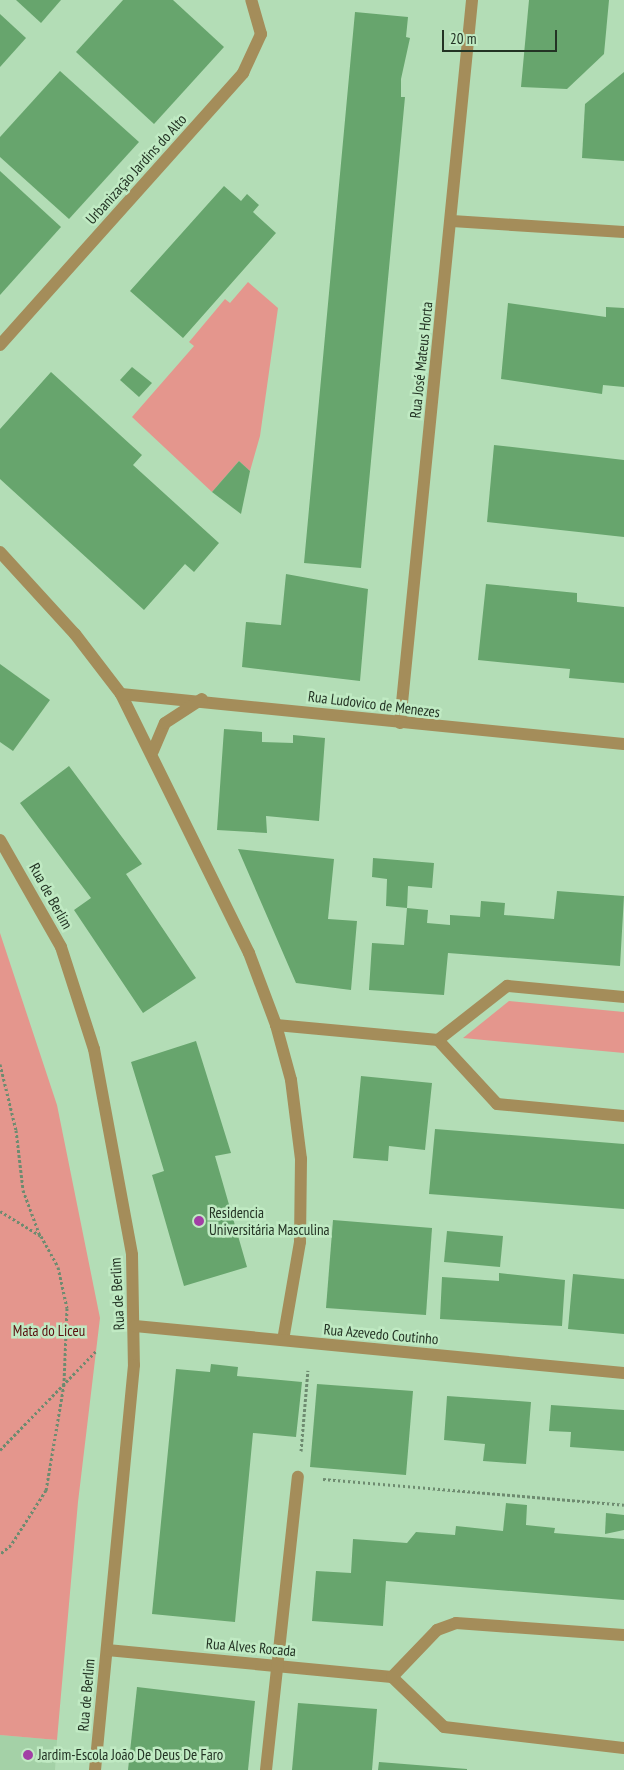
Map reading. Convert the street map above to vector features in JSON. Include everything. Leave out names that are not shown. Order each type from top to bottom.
[{"type":"street","name":"Urbanização Jardins do Alto","points":[[0,346],[243,73],[261,34],[251,0]]},
{"type":"street","name":"Rua José Mateus Horta","points":[[400,723],[452,221],[472,0]]},
{"type":"street","points":[[452,221],[624,232]]},
{"type":"street","points":[[0,552],[75,634],[121,694],[153,751],[249,953],[276,1025],[291,1080],[300,1159],[300,1242],[283,1340]]},
{"type":"street","name":"Rua Ludovico de Menezes","points":[[121,694],[202,699],[400,723],[624,744]]},
{"type":"street","points":[[153,751],[165,723],[202,699]]},
{"type":"street","name":"Rua de Berlim","points":[[0,840],[61,947],[94,1049],[132,1255],[135,1326],[95,1770]]},
{"type":"street","points":[[438,1040],[507,986],[624,997]]},
{"type":"street","points":[[276,1025],[438,1040],[497,1104],[624,1116]]},
{"type":"street","name":"Rua Azevedo Coutinho","points":[[135,1326],[624,1373]]},
{"type":"street","points":[[266,1770],[279,1666],[298,1477]]},
{"type":"street","points":[[624,1635],[456,1623],[437,1630],[392,1677],[444,1727],[624,1748]]},
{"type":"street","name":"Rua Alves Rocada","points":[[107,1650],[392,1677]]},
{"type":"path","points":[[0,1064],[16,1130],[23,1190],[41,1236],[58,1267],[66,1308],[64,1384],[46,1490],[11,1545],[0,1554]]},
{"type":"path","points":[[0,1212],[41,1236]]},
{"type":"path","points":[[311,1343],[298,1477],[624,1505]]},
{"type":"path","points":[[0,1450],[97,1350]]},
{"type":"shaded area","name":"Jardim-Escola João De Deus De Faro","points":[[0,1735],[57,1740],[55,1770],[0,1770]]},
{"type":"green space","points":[[248,282],[278,308],[260,436],[250,471],[239,461],[212,492],[132,417],[194,346],[189,342],[225,299],[230,303]]},
{"type":"green space","name":"Mata do Liceu","points":[[0,933],[57,1105],[100,1318],[78,1502],[57,1740],[0,1735]]},
{"type":"green space","points":[[509,1001],[624,1012],[624,1053],[463,1038]]},
{"type":"building","points":[[16,0],[61,0],[41,23]]},
{"type":"building","points":[[123,0],[173,0],[224,47],[154,124],[76,52]]},
{"type":"building","points":[[529,0],[609,0],[604,54],[567,89],[521,87]]},
{"type":"building","points":[[355,12],[408,17],[406,37],[410,38],[401,79],[401,97],[405,97],[361,568],[304,563]]},
{"type":"building","points":[[0,14],[26,38],[0,67]]},
{"type":"building","points":[[60,71],[139,142],[69,219],[0,157],[0,137]]},
{"type":"building","points":[[624,72],[624,161],[582,158],[585,104]]},
{"type":"building","points":[[0,171],[61,227],[0,295]]},
{"type":"building","points":[[224,186],[241,201],[247,194],[259,205],[253,212],[276,233],[183,338],[130,291]]},
{"type":"building","points":[[508,303],[606,317],[606,307],[624,308],[624,387],[603,385],[602,394],[501,379]]},
{"type":"building","points":[[132,367],[152,383],[139,397],[120,380]]},
{"type":"building","points":[[51,372],[142,455],[133,465],[219,543],[194,572],[185,564],[144,610],[0,479],[0,429]]},
{"type":"building","points":[[494,445],[624,460],[624,537],[487,522]]},
{"type":"building","points":[[239,461],[250,471],[241,514],[212,492]]},
{"type":"building","points":[[286,574],[368,589],[360,681],[242,667],[246,622],[281,625]]},
{"type":"building","points":[[486,584],[577,593],[577,602],[624,607],[624,683],[569,678],[570,669],[478,660]]},
{"type":"building","points":[[0,664],[50,700],[13,751],[0,742]]},
{"type":"building","points":[[224,729],[262,732],[262,742],[293,743],[293,735],[325,738],[319,821],[266,816],[267,833],[217,830]]},
{"type":"building","points":[[69,766],[142,864],[126,874],[196,978],[143,1013],[74,910],[91,898],[20,803]]},
{"type":"building","points":[[238,849],[334,859],[328,919],[357,921],[351,990],[296,983]]},
{"type":"building","points":[[373,858],[434,863],[432,888],[408,886],[407,908],[386,906],[387,879],[372,877]]},
{"type":"building","points":[[557,891],[624,896],[620,966],[448,953],[444,995],[369,990],[372,943],[404,945],[407,908],[428,910],[427,923],[450,925],[450,915],[480,917],[481,901],[505,903],[504,915],[554,919]]},
{"type":"building","points":[[196,1041],[231,1153],[215,1156],[247,1267],[184,1286],[152,1175],[164,1171],[131,1062]]},
{"type":"building","points":[[361,1076],[432,1083],[425,1150],[389,1146],[388,1161],[353,1158]]},
{"type":"building","points":[[435,1129],[624,1144],[624,1209],[429,1194]]},
{"type":"building","points":[[333,1220],[432,1228],[426,1315],[326,1308]]},
{"type":"building","points":[[447,1231],[503,1236],[500,1267],[444,1262]]},
{"type":"building","points":[[499,1273],[565,1280],[562,1326],[440,1319],[442,1277],[499,1281]]},
{"type":"building","points":[[573,1274],[624,1279],[624,1334],[568,1329]]},
{"type":"building","points":[[211,1364],[238,1367],[237,1376],[302,1382],[296,1437],[253,1433],[235,1622],[152,1614],[176,1369],[210,1372]]},
{"type":"building","points":[[317,1384],[413,1391],[406,1475],[310,1467]]},
{"type":"building","points":[[447,1396],[531,1402],[526,1464],[483,1461],[485,1444],[444,1440]]},
{"type":"building","points":[[551,1405],[624,1410],[624,1451],[570,1447],[571,1432],[549,1431]]},
{"type":"building","points":[[506,1503],[527,1505],[526,1525],[555,1528],[554,1533],[624,1539],[624,1600],[386,1581],[383,1626],[312,1621],[316,1571],[351,1573],[353,1539],[407,1543],[416,1532],[455,1535],[456,1526],[503,1531]]},
{"type":"building","points":[[606,1513],[624,1515],[624,1530],[605,1534]]},
{"type":"building","points":[[137,1687],[255,1701],[248,1770],[128,1770]]},
{"type":"building","points":[[298,1703],[377,1709],[372,1770],[292,1770]]},
{"type":"building","points":[[379,1762],[467,1769],[467,1770],[378,1770]]},
{"type":"place","name":"Residencia Universitária Masculina","points":[[199,1221]]},
{"type":"place","name":"Jardim-Escola João De Deus De Faro","points":[[28,1755]]}]
